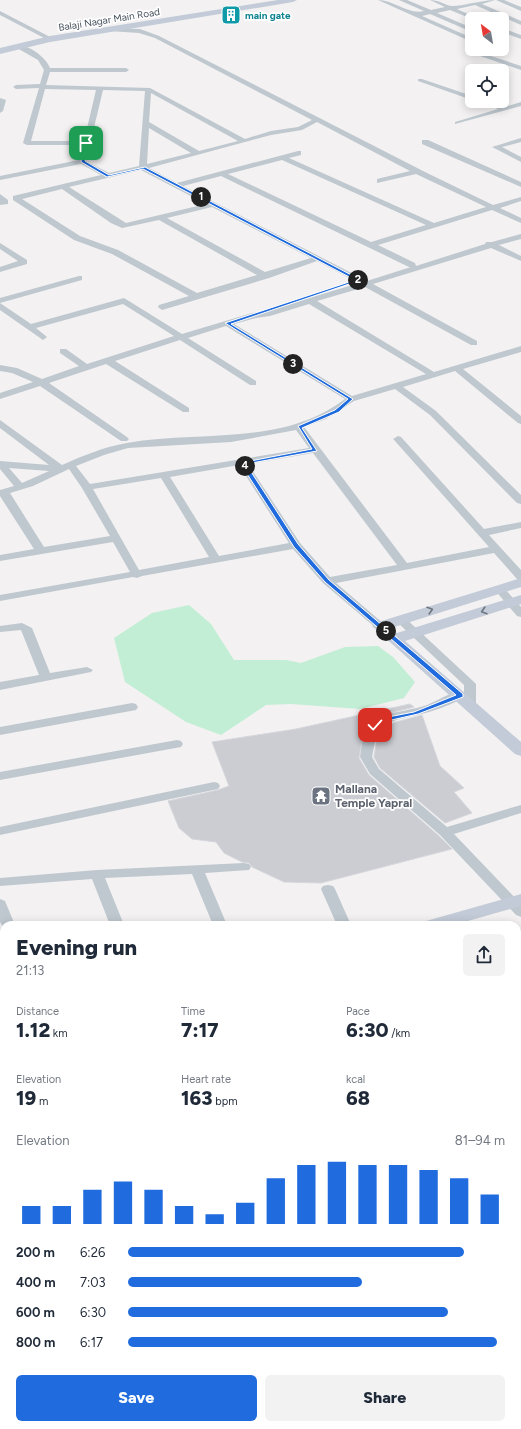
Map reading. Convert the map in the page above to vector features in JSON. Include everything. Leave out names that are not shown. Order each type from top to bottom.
[{"type":"street","name":"Balaji Nagar Main Road","points":[[0,51],[50,39],[293,0]]},
{"type":"street","points":[[381,0],[465,37]]},
{"type":"street","points":[[402,0],[465,28]]},
{"type":"street","points":[[433,0],[465,14]]},
{"type":"street","points":[[468,0],[521,23]]},
{"type":"street","points":[[415,15],[492,0]]},
{"type":"street","points":[[499,0],[521,9]]},
{"type":"street","points":[[0,13],[50,39]]},
{"type":"street","points":[[509,25],[521,23]]},
{"type":"street","points":[[111,30],[140,31],[156,37],[417,171],[521,221]]},
{"type":"street","points":[[509,33],[521,37]]},
{"type":"street","points":[[461,35],[465,34]]},
{"type":"street","points":[[19,47],[42,58],[47,70],[27,144],[86,143]]},
{"type":"street","points":[[485,56],[521,68]]},
{"type":"street","points":[[47,70],[126,70]]},
{"type":"street","points":[[420,80],[465,96]]},
{"type":"street","points":[[16,87],[148,89],[244,141]]},
{"type":"street","points":[[82,162],[100,88]]},
{"type":"street","points":[[143,168],[147,124],[148,89]]},
{"type":"street","points":[[0,100],[3,100],[0,111]]},
{"type":"street","points":[[457,123],[521,104]]},
{"type":"street","points":[[195,296],[115,252],[78,238],[16,198],[143,168],[268,134],[290,131],[309,126],[314,123],[316,119]]},
{"type":"street","points":[[147,124],[198,154]]},
{"type":"street","points":[[521,140],[496,147],[521,160]]},
{"type":"street","points":[[425,142],[521,185]]},
{"type":"street","points":[[177,185],[298,152]]},
{"type":"street","points":[[282,157],[434,226]]},
{"type":"street","points":[[0,178],[82,162],[108,176]]},
{"type":"street","points":[[143,168],[362,282],[474,343]]},
{"type":"street","points":[[380,181],[417,171]]},
{"type":"street","points":[[222,173],[412,265]]},
{"type":"street","points":[[62,186],[121,226],[130,226],[213,204]]},
{"type":"street","points":[[371,245],[521,199]]},
{"type":"street","points":[[162,218],[266,276]]},
{"type":"street","points":[[255,315],[261,311],[492,243],[521,232]]},
{"type":"street","points":[[0,396],[197,332],[255,315],[267,314],[412,265],[521,236]]},
{"type":"street","points":[[492,243],[521,254]]},
{"type":"street","points":[[492,243],[521,259]]},
{"type":"street","points":[[0,245],[24,262],[0,270]]},
{"type":"street","points":[[162,307],[266,276],[316,259]]},
{"type":"street","points":[[0,301],[79,278]]},
{"type":"street","points":[[309,300],[432,374]]},
{"type":"street","points":[[30,328],[124,301],[253,383]]},
{"type":"street","points":[[0,306],[43,337]]},
{"type":"street","points":[[227,323],[351,399]]},
{"type":"street","points":[[41,551],[2,493],[47,477],[70,464],[113,448],[130,445],[233,438],[299,427],[337,411],[351,399],[521,348]]},
{"type":"street","points":[[63,351],[86,367]]},
{"type":"street","points":[[107,360],[186,410]]},
{"type":"street","points":[[0,368],[17,370],[40,382],[124,439]]},
{"type":"street","points":[[456,368],[521,422]]},
{"type":"street","points":[[395,385],[418,401],[433,414],[521,501]]},
{"type":"street","points":[[0,423],[60,469]]},
{"type":"street","points":[[299,427],[404,566]]},
{"type":"street","points":[[398,439],[521,577]]},
{"type":"street","points":[[87,487],[243,463],[315,450]]},
{"type":"street","points":[[243,463],[296,545],[327,581],[465,700],[521,751]]},
{"type":"street","points":[[1,464],[60,469]]},
{"type":"street","points":[[1,464],[20,487]]},
{"type":"street","points":[[70,464],[87,487],[137,574]]},
{"type":"street","points":[[164,475],[216,560]]},
{"type":"street","points":[[481,533],[521,525]]},
{"type":"street","points":[[0,558],[116,538]]},
{"type":"street","points":[[0,598],[296,545]]},
{"type":"street","points":[[327,581],[497,549]]},
{"type":"street","points":[[380,626],[521,582]]},
{"type":"street","points":[[499,589],[516,601],[521,614]]},
{"type":"street","points":[[395,639],[516,601]]},
{"type":"street","points":[[400,619],[470,684],[465,700]]},
{"type":"street","points":[[0,629],[22,626],[26,628],[46,678]]},
{"type":"street","points":[[0,686],[87,670]]},
{"type":"street","points":[[465,700],[385,720],[375,725],[371,732],[366,757],[374,771],[445,832],[518,905]]},
{"type":"street","points":[[0,731],[132,707]]},
{"type":"street","points":[[0,776],[178,744]]},
{"type":"street","points":[[0,831],[214,786]]},
{"type":"street","points":[[445,832],[521,809]]},
{"type":"street","points":[[0,882],[97,874],[244,867]]},
{"type":"street","points":[[196,870],[218,921]]},
{"type":"street","points":[[97,874],[115,921]]},
{"type":"street","points":[[328,889],[342,921]]},
{"type":"street","points":[[0,904],[6,921]]},
{"type":"street","points":[[449,921],[518,905]]},
{"type":"green space","points":[[189,605],[211,624],[234,660],[286,660],[301,663],[345,647],[378,646],[393,657],[415,682],[404,698],[360,709],[291,704],[266,705],[221,735],[186,722],[125,682],[114,638],[152,613]]},
{"type":"building","name":"Mallana Temple Yapral","points":[[410,704],[414,707],[382,715],[370,721],[363,733],[359,758],[369,775],[452,849],[321,883],[284,882],[252,867],[249,863],[242,862],[224,853],[216,842],[192,839],[179,828],[168,801],[218,790],[229,786],[212,742],[296,729]]},
{"type":"building","points":[[422,715],[440,766],[464,788],[454,792],[472,813],[445,823],[380,768],[374,757],[378,732],[382,728],[396,722]]},
{"type":"place","name":"main gate","points":[[231,15]]},
{"type":"place","name":"Mallana Temple Yapral","points":[[321,796]]},
{"type":"route","points":[[86,143],[82,162],[108,176],[143,168],[359,280],[227,323],[351,399],[337,411],[299,427],[315,450],[243,463],[296,545],[327,581],[460,696],[431,708],[385,720],[375,725]]}]
